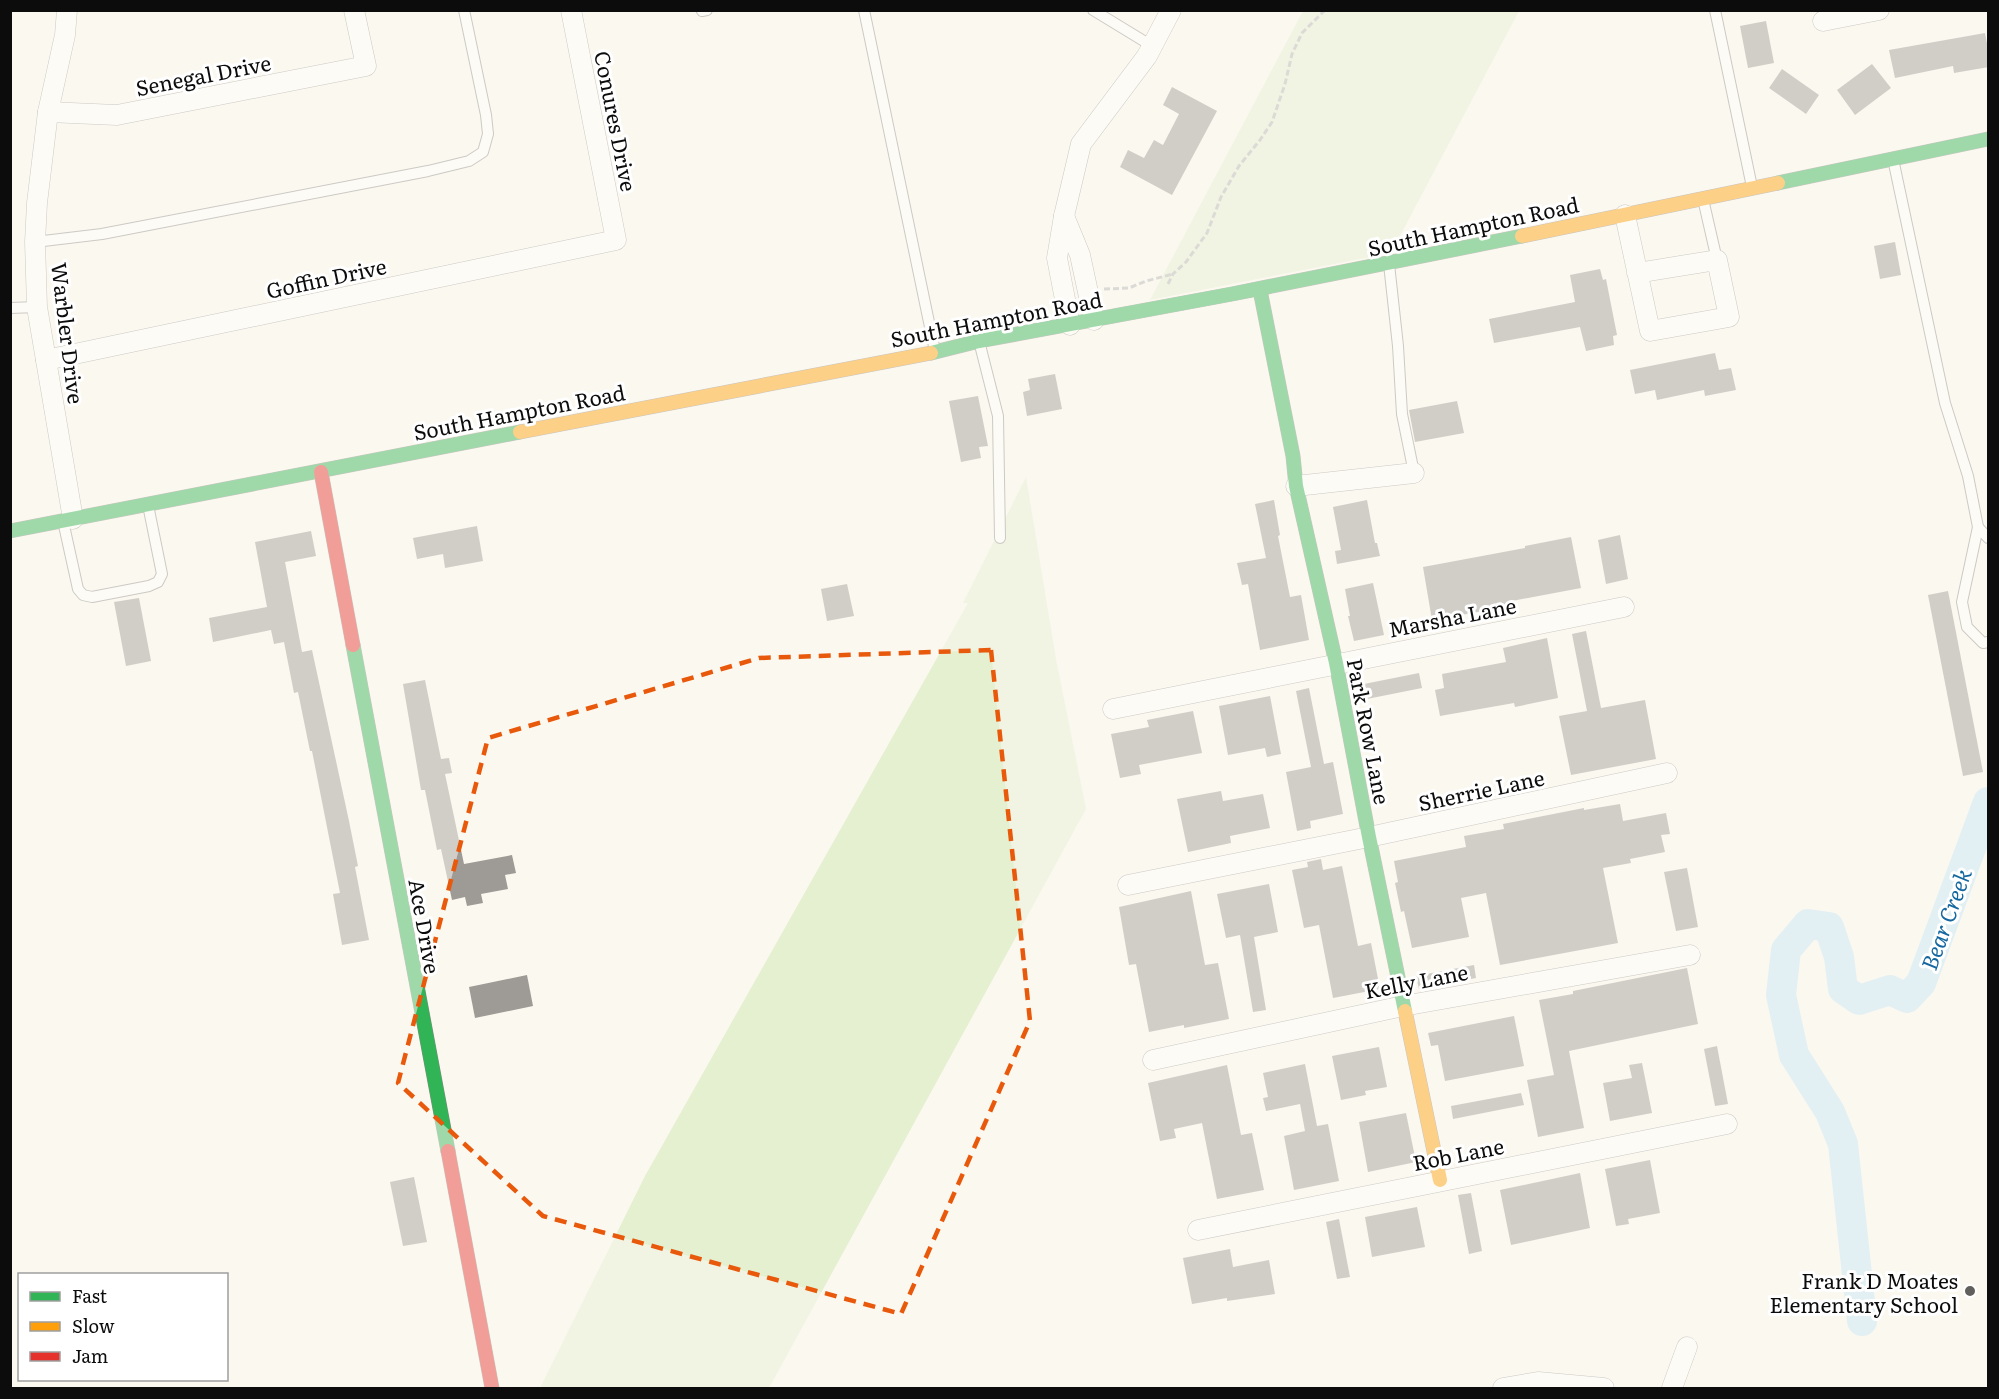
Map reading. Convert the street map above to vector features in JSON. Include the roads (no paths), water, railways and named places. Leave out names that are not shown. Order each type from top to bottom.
[{"type":"main road","name":"South Hampton Road","points":[[10,531],[935,352],[979,341],[1260,290],[1989,139]]},
{"type":"main road","name":"Park Row Lane","points":[[1260,290],[1293,456],[1296,486],[1336,663],[1369,837],[1440,1180]]},
{"type":"main road","name":"Ace Drive","points":[[321,472],[492,1389]]},
{"type":"street","name":"Warbler Drive","points":[[67,10],[65,35],[48,112],[35,242],[37,307],[68,520]]},
{"type":"street","name":"Senegal Drive","points":[[48,112],[117,115],[366,66],[354,10]]},
{"type":"street","name":"Conures Drive","points":[[571,10],[616,240]]},
{"type":"street","points":[[1070,325],[1058,258],[1064,216],[1081,144],[1146,56],[1171,10]]},
{"type":"street","points":[[1823,21],[1879,10]]},
{"type":"street","points":[[1064,216],[1080,255],[1094,320]]},
{"type":"street","points":[[1625,216],[1637,273],[1650,331],[1729,317],[1717,260],[1637,273]]},
{"type":"street","name":"Goffin Drive","points":[[46,360],[616,240]]},
{"type":"street","points":[[1296,486],[1414,472]]},
{"type":"street","name":"Marsha Lane","points":[[1113,709],[1624,607]]},
{"type":"street","name":"Sherrie Lane","points":[[1128,885],[1369,837],[1667,773]]},
{"type":"street","name":"Kelly Lane","points":[[1153,1060],[1403,1006],[1690,955]]},
{"type":"street","name":"Rob Lane","points":[[1198,1230],[1727,1124]]},
{"type":"street","points":[[1672,1389],[1687,1347]]},
{"type":"street","points":[[1503,1389],[1538,1382],[1594,1386],[1604,1389]]},
{"type":"lane","points":[[35,242],[102,234],[470,161],[483,152],[488,134],[464,10]]},
{"type":"lane","points":[[702,11],[707,10]]},
{"type":"lane","points":[[864,10],[935,352]]},
{"type":"lane","points":[[1094,10],[1152,46]]},
{"type":"lane","points":[[1715,10],[1752,187]]},
{"type":"lane","points":[[1893,159],[1945,403],[1968,476],[1978,527],[1962,602],[1967,627],[1983,643],[1989,642]]},
{"type":"lane","points":[[1703,198],[1717,260]]},
{"type":"lane","points":[[1389,264],[1398,346],[1402,414],[1414,472]]},
{"type":"lane","points":[[10,308],[37,307]]},
{"type":"lane","points":[[979,341],[998,416],[1000,538]]},
{"type":"lane","points":[[68,520],[78,589],[83,595],[92,597],[149,586],[158,582],[162,574],[148,504]]},
{"type":"lane","points":[[1978,527],[1989,538]]},
{"type":"waterway","name":"Bear Creek","points":[[1862,1321],[1843,1144],[1830,1112],[1794,1055],[1781,995],[1786,950],[1808,924],[1829,927],[1839,957],[1843,989],[1859,1000],[1890,990],[1907,998],[1921,983],[1988,802]]},
{"type":"place","name":"Frank D Moates Elementary School","points":[[1970,1291]]}]
